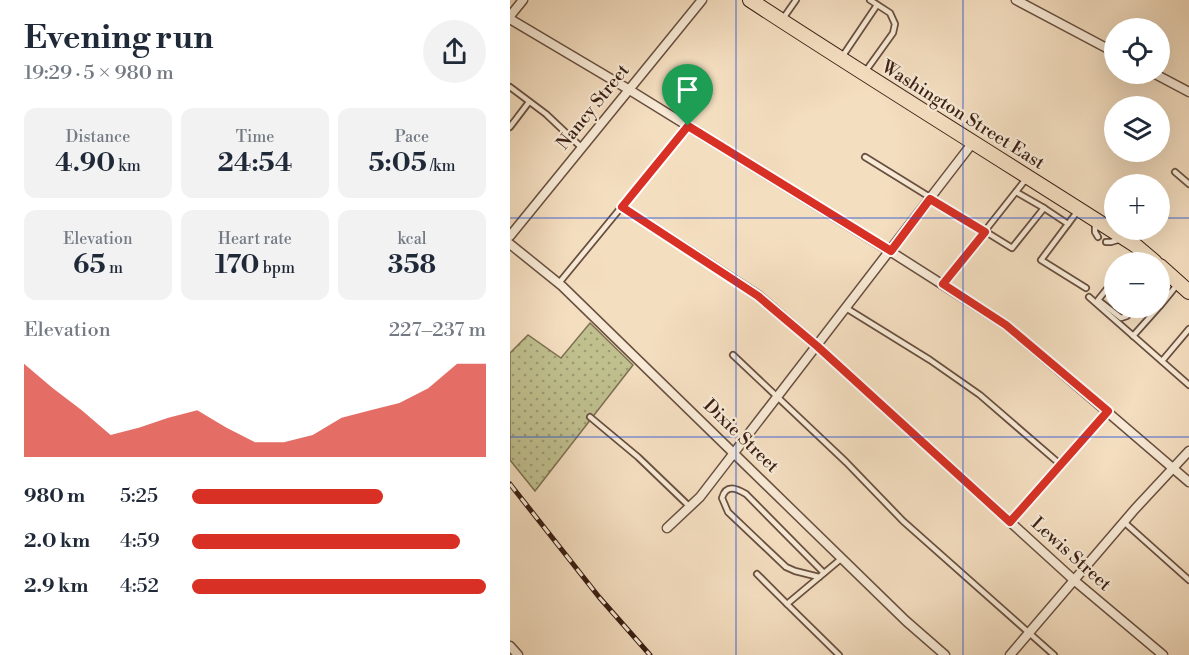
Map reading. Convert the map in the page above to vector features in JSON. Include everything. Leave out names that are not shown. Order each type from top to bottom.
[{"type":"main road","name":"Washington Street East","points":[[750,0],[864,75],[974,141],[1104,225]]},
{"type":"main road","name":"Washington Street East","points":[[1127,240],[1140,250]]},
{"type":"main road","name":"Washington Street East","points":[[1170,277],[1184,288]]},
{"type":"street","points":[[523,0],[510,18],[628,88],[1006,325],[1189,482]]},
{"type":"street","name":"Nancy Street","points":[[510,236],[628,88],[702,0]]},
{"type":"street","points":[[1016,0],[1104,47]]},
{"type":"street","points":[[1170,82],[1189,92]]},
{"type":"street","points":[[667,528],[690,507],[734,452],[974,141]]},
{"type":"street","name":"Lewis Street","points":[[622,207],[758,296],[817,346],[1075,581],[1163,655]]},
{"type":"street","name":"Dixie Street","points":[[510,244],[559,283],[906,621],[945,655]]},
{"type":"street","points":[[1010,655],[1124,522],[1189,451]]},
{"type":"street","points":[[510,646],[518,655]]},
{"type":"lane","points":[[782,21],[796,0]]},
{"type":"lane","points":[[864,75],[892,33],[895,24],[890,13],[870,0]]},
{"type":"lane","points":[[840,59],[877,5]]},
{"type":"lane","points":[[510,87],[582,148]]},
{"type":"lane","points":[[510,127],[530,102]]},
{"type":"lane","points":[[559,283],[688,126]]},
{"type":"lane","points":[[865,157],[1012,248],[1044,208]]},
{"type":"lane","points":[[1175,171],[1189,184]]},
{"type":"lane","points":[[943,284],[1028,177]]},
{"type":"lane","points":[[1016,192],[1068,224]]},
{"type":"lane","points":[[1079,209],[1041,260],[1086,288]]},
{"type":"lane","points":[[1096,220],[1095,228],[1098,237]]},
{"type":"lane","points":[[1106,242],[1118,240]]},
{"type":"lane","points":[[1170,299],[1184,288]]},
{"type":"lane","points":[[1104,292],[1098,300],[1104,305]]},
{"type":"lane","points":[[1089,297],[1189,385]]},
{"type":"lane","points":[[846,308],[930,360],[980,395],[1061,465]]},
{"type":"lane","points":[[1133,336],[1149,318]]},
{"type":"lane","points":[[1162,361],[1189,329]]},
{"type":"lane","points":[[733,356],[846,462],[903,521],[1054,655]]},
{"type":"lane","points":[[1010,522],[1108,411]]},
{"type":"lane","points":[[590,417],[638,457],[690,507]]},
{"type":"lane","points":[[733,487],[746,494],[822,575],[795,571],[786,567],[728,512],[722,498],[723,492],[733,487]]},
{"type":"lane","points":[[1124,522],[1189,580]]},
{"type":"lane","points":[[787,604],[842,558]]},
{"type":"lane","points":[[758,574],[839,655]]},
{"type":"green space","points":[[590,323],[633,365],[535,491],[510,460],[510,353],[528,335],[561,358]]},
{"type":"railway","points":[[510,484],[599,597],[650,655]]},
{"type":"route","points":[[688,126],[891,251],[930,199],[985,232],[943,284],[1006,325],[1108,411],[1010,522],[817,346],[758,296],[622,207],[688,126]]}]
